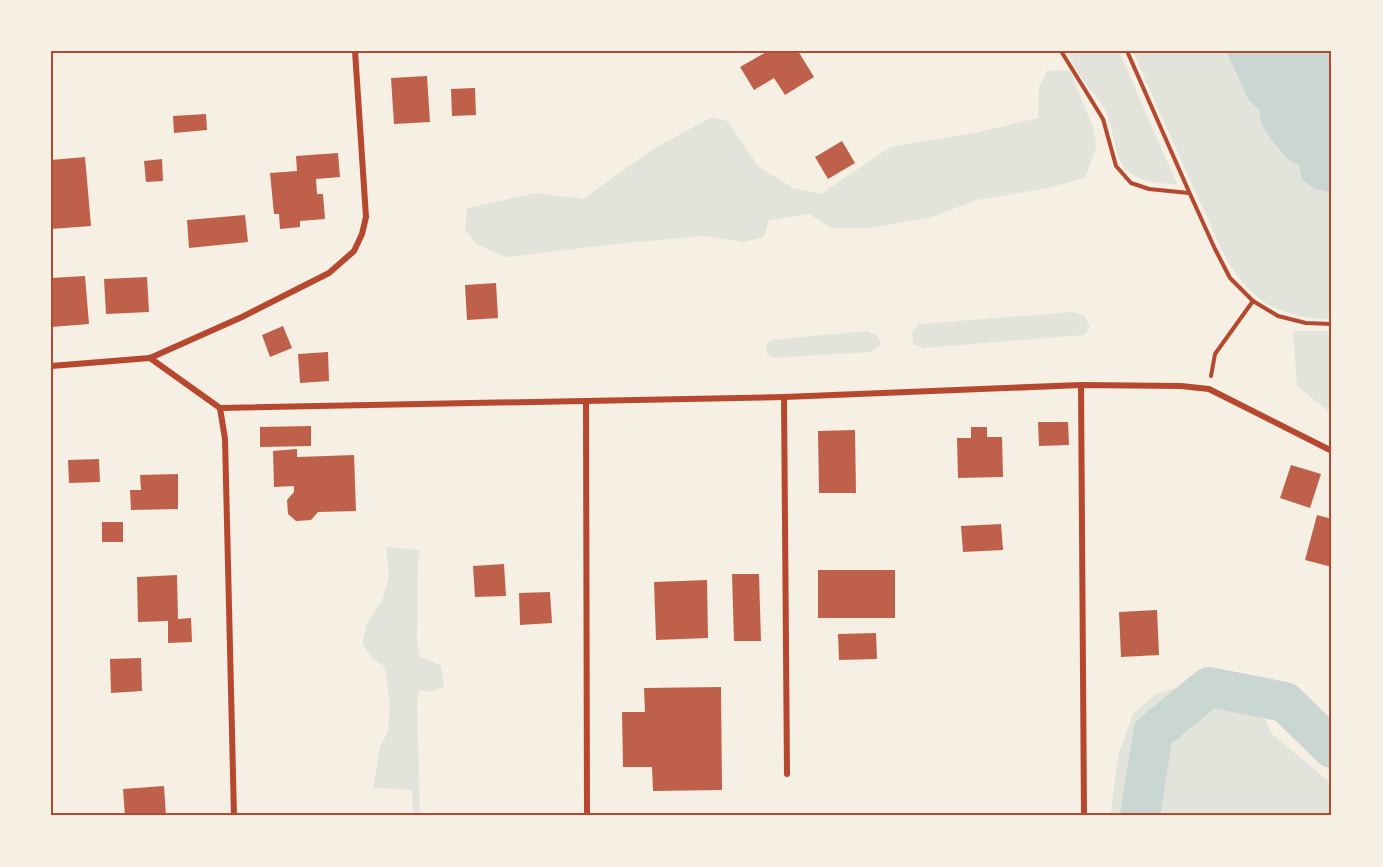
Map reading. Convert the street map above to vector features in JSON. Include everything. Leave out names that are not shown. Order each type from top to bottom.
[{"type":"street","points":[[51,366],[150,358],[242,317],[329,273],[354,251],[362,234],[366,217],[355,51]]},
{"type":"street","points":[[150,358],[220,408],[784,397],[1082,385],[1181,386],[1209,389],[1332,451]]},
{"type":"street","points":[[1082,385],[1084,816]]},
{"type":"street","points":[[784,397],[787,774]]},
{"type":"street","points":[[586,402],[587,816]]},
{"type":"street","points":[[220,408],[225,439],[234,816]]},
{"type":"path","points":[[1061,51],[1103,119],[1116,166],[1131,183],[1149,189],[1190,194]]},
{"type":"path","points":[[1127,51],[1230,278],[1253,301],[1278,316],[1306,323],[1332,324]]},
{"type":"path","points":[[1209,389],[1215,354],[1253,301]]},
{"type":"shaded area","points":[[1067,51],[1119,51],[1177,184],[1142,179],[1128,171],[1122,164],[1106,112],[1081,77]]},
{"type":"shaded area","points":[[1133,51],[1226,51],[1249,101],[1259,109],[1261,123],[1299,165],[1315,189],[1332,193],[1332,320],[1301,316],[1272,307],[1255,295],[1237,275],[1217,239]]},
{"type":"shaded area","points":[[1226,51],[1332,51],[1332,193],[1315,189],[1302,180],[1299,165],[1290,161],[1272,141],[1261,123],[1259,109],[1249,101]]},
{"type":"shaded area","points":[[1070,70],[1092,125],[1097,146],[1085,178],[1043,189],[977,200],[931,217],[871,228],[831,228],[809,214],[769,220],[764,237],[744,242],[704,236],[506,257],[476,244],[465,229],[467,208],[536,193],[583,199],[653,149],[712,117],[727,121],[759,167],[793,188],[821,194],[890,147],[975,133],[1038,118],[1039,87],[1047,71]]},
{"type":"shaded area","points":[[1073,312],[1085,316],[1090,328],[1084,335],[924,348],[913,344],[912,332],[919,324]]},
{"type":"shaded area","points":[[867,331],[878,336],[881,345],[871,352],[773,358],[767,354],[766,345],[772,340]]},
{"type":"shaded area","points":[[1293,331],[1332,331],[1332,414],[1297,386]]},
{"type":"shaded area","points":[[386,547],[420,550],[417,642],[420,657],[441,666],[444,687],[431,692],[420,690],[417,701],[420,816],[413,816],[412,790],[373,788],[380,747],[388,732],[390,704],[385,667],[373,658],[362,644],[367,623],[382,601],[389,577]]},
{"type":"shaded area","points":[[1202,680],[1171,702],[1150,727],[1143,739],[1135,767],[1130,816],[1112,816],[1118,756],[1133,714],[1156,694]]},
{"type":"shaded area","points":[[1209,697],[1258,705],[1272,734],[1332,784],[1332,816],[1149,816],[1155,765],[1168,742],[1173,726],[1189,708]]},
{"type":"building","points":[[768,51],[798,51],[814,77],[785,95],[774,78],[754,90],[740,67]]},
{"type":"building","points":[[427,76],[430,122],[394,124],[391,78]]},
{"type":"building","points":[[475,88],[476,115],[452,116],[451,89]]},
{"type":"building","points":[[206,114],[207,130],[174,133],[173,116]]},
{"type":"building","points":[[842,141],[855,163],[828,179],[815,157]]},
{"type":"building","points":[[338,153],[340,177],[316,179],[317,194],[323,194],[325,219],[300,221],[300,227],[280,229],[279,214],[274,214],[270,173],[297,171],[296,156]]},
{"type":"building","points":[[85,157],[91,226],[51,229],[51,160]]},
{"type":"building","points":[[162,159],[163,181],[146,182],[144,161]]},
{"type":"building","points":[[245,215],[248,242],[189,248],[187,220]]},
{"type":"building","points":[[85,276],[89,324],[51,327],[51,278]]},
{"type":"building","points":[[147,277],[149,312],[106,314],[104,279]]},
{"type":"building","points":[[496,283],[498,318],[467,320],[465,285]]},
{"type":"building","points":[[283,326],[292,348],[270,357],[262,335]]},
{"type":"building","points":[[328,352],[329,381],[300,383],[298,354]]},
{"type":"building","points":[[1038,422],[1068,422],[1069,445],[1039,446]]},
{"type":"building","points":[[311,426],[311,446],[260,447],[260,427]]},
{"type":"building","points":[[971,427],[987,427],[987,437],[1002,437],[1003,477],[958,478],[957,438],[971,438]]},
{"type":"building","points":[[855,430],[856,493],[819,493],[818,431]]},
{"type":"building","points":[[297,449],[297,457],[354,455],[356,511],[318,512],[311,520],[296,521],[288,514],[287,500],[294,492],[294,486],[274,487],[273,451]]},
{"type":"building","points":[[99,459],[100,482],[69,483],[68,460]]},
{"type":"building","points":[[1291,465],[1321,474],[1310,508],[1280,498]]},
{"type":"building","points":[[178,474],[178,509],[131,510],[130,490],[141,490],[140,475]]},
{"type":"building","points":[[1317,515],[1332,519],[1332,567],[1305,560]]},
{"type":"building","points":[[102,522],[123,522],[123,542],[102,542]]},
{"type":"building","points":[[1001,524],[1003,550],[963,552],[961,526]]},
{"type":"building","points":[[504,564],[506,596],[475,597],[473,566]]},
{"type":"building","points":[[818,570],[895,570],[895,618],[818,618]]},
{"type":"building","points":[[732,574],[759,574],[761,641],[734,641]]},
{"type":"building","points":[[177,575],[178,619],[191,618],[192,642],[168,643],[168,621],[138,622],[137,577]]},
{"type":"building","points":[[707,580],[708,638],[656,640],[654,582]]},
{"type":"building","points":[[550,592],[552,623],[520,625],[519,593]]},
{"type":"building","points":[[1157,610],[1159,655],[1121,657],[1119,612]]},
{"type":"building","points":[[876,633],[877,659],[839,660],[838,634]]},
{"type":"building","points":[[141,658],[142,691],[111,693],[110,659]]},
{"type":"building","points":[[721,687],[722,790],[653,791],[652,767],[623,767],[622,712],[645,712],[644,688]]},
{"type":"building","points":[[164,786],[166,816],[125,816],[123,789]]},
{"type":"waterway","points":[[1140,816],[1153,733],[1209,687],[1285,702],[1332,748]]}]
